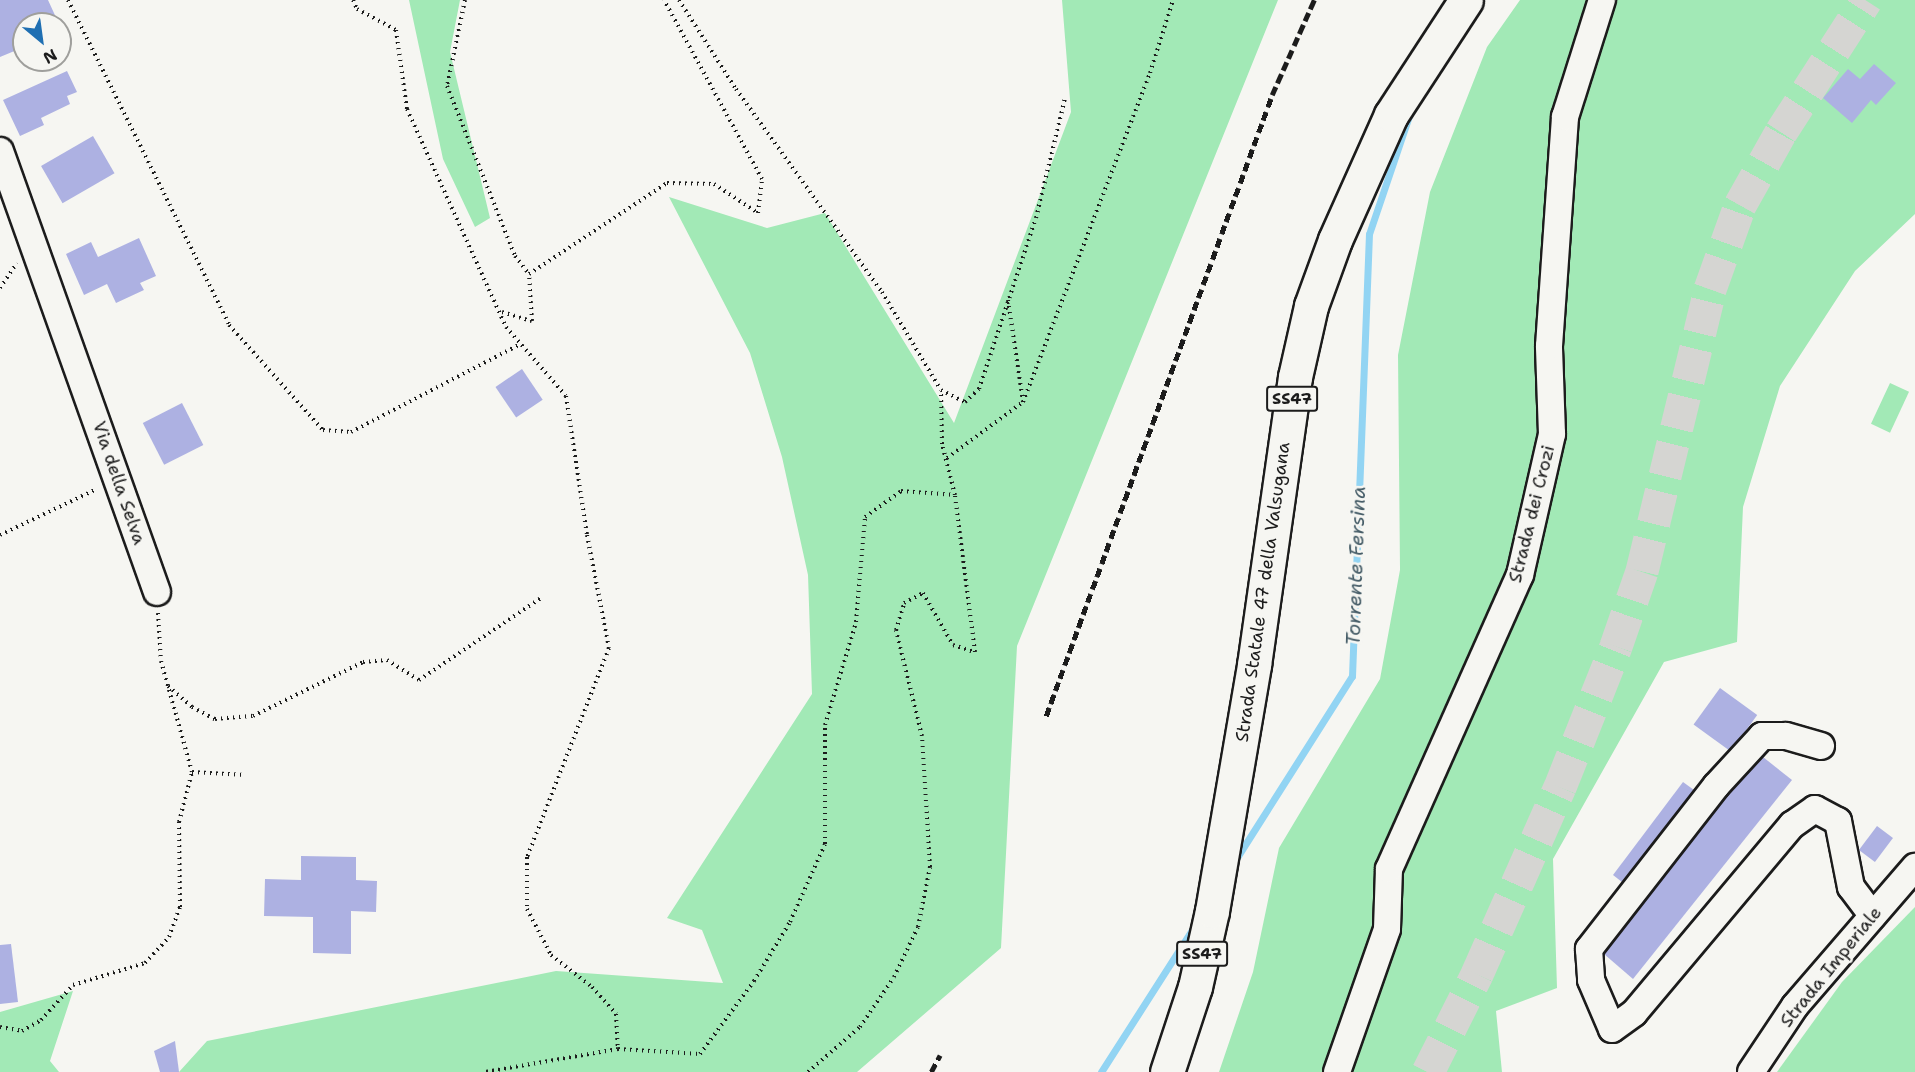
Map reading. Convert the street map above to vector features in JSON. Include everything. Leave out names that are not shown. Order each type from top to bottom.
[{"type":"highway","name":"Strada Statale 47 della Valsugana","points":[[1167,1072],[1195,987],[1212,911],[1254,665],[1295,377],[1311,306],[1335,240],[1391,115],[1466,0]]},
{"type":"street","name":"Strada dei Crozi","points":[[1337,1072],[1387,929],[1389,869],[1520,575],[1552,434],[1549,345],[1565,117],[1602,0]]},
{"type":"street","name":"Via della Selva","points":[[0,151],[157,592]]},
{"type":"street","points":[[1821,746],[1785,736],[1762,736],[1716,786],[1589,949],[1592,980],[1612,1029],[1634,1013],[1792,825],[1815,809],[1838,821],[1851,887],[1873,916]]},
{"type":"street","name":"Strada Imperiale","points":[[1751,1072],[1795,1006],[1915,867]]},
{"type":"path","points":[[68,0],[229,325],[322,430],[351,432],[521,344]]},
{"type":"path","points":[[353,0],[357,9],[396,30],[407,109],[506,327],[566,396],[587,535],[609,648],[527,856],[527,909],[552,955],[591,987],[616,1014],[618,1048]]},
{"type":"path","points":[[465,0],[447,86],[515,256],[530,274],[532,321],[501,312]]},
{"type":"path","points":[[530,274],[667,183],[714,184],[758,213],[762,179],[664,0]]},
{"type":"path","points":[[679,0],[736,89],[882,292],[941,390],[946,459],[955,495],[975,651],[953,645],[923,593],[903,603],[896,630],[922,736],[930,867],[918,927],[894,977],[860,1027],[808,1072]]},
{"type":"path","points":[[946,459],[1023,402],[1150,73],[1173,0]]},
{"type":"path","points":[[941,390],[965,402],[979,389],[1008,296],[1036,218],[1065,98]]},
{"type":"path","points":[[1008,296],[1023,402]]},
{"type":"path","points":[[0,535],[92,493],[115,472]]},
{"type":"path","points":[[485,1072],[618,1048],[700,1054],[754,981],[790,922],[825,844],[825,725],[856,622],[865,517],[901,491],[955,495]]},
{"type":"path","points":[[0,1027],[22,1031],[41,1020],[73,985],[145,963],[169,937],[180,908],[179,822],[192,772],[161,661],[157,592]]},
{"type":"path","points":[[168,686],[192,707],[215,719],[253,716],[363,662],[387,660],[420,681],[541,598]]},
{"type":"path","points":[[192,772],[245,775]]},
{"type":"green space","points":[[409,0],[460,0],[450,52],[490,218],[475,227],[443,159]]},
{"type":"green space","points":[[1062,0],[1278,0],[1017,646],[1001,948],[857,1072],[179,1072],[207,1041],[556,971],[723,983],[702,930],[667,918],[812,694],[808,575],[782,457],[750,353],[669,197],[767,228],[825,213],[954,423],[1071,112]]},
{"type":"green space","points":[[1520,0],[1915,0],[1915,214],[1855,271],[1780,386],[1743,507],[1737,642],[1664,662],[1553,859],[1557,988],[1496,1011],[1502,1072],[1219,1072],[1253,972],[1279,848],[1380,679],[1400,570],[1398,355],[1430,192],[1487,47]]},
{"type":"green space","points":[[1890,383],[1909,392],[1890,433],[1871,424]]},
{"type":"green space","points":[[1915,907],[1915,1072],[1777,1072],[1842,982]]},
{"type":"green space","points":[[73,991],[50,1061],[59,1072],[0,1072],[0,1012]]},
{"type":"building","points":[[0,0],[48,0],[54,12],[12,12],[12,52],[0,57]]},
{"type":"building","points":[[1874,64],[1896,83],[1876,105],[1871,100],[1852,123],[1823,98],[1848,69],[1860,79]]},
{"type":"building","points":[[65,72],[67,72],[77,92],[67,96],[70,104],[41,118],[44,125],[20,136],[3,100]]},
{"type":"building","points":[[93,136],[114,173],[63,203],[41,166]]},
{"type":"building","points":[[139,238],[156,276],[140,283],[144,290],[116,303],[107,284],[84,295],[66,254],[91,242],[98,257]]},
{"type":"building","points":[[522,369],[543,400],[516,418],[495,387]]},
{"type":"building","points":[[182,403],[203,445],[164,465],[143,423]]},
{"type":"building","points":[[1720,688],[1757,715],[1731,751],[1694,724]]},
{"type":"building","points":[[1763,757],[1792,780],[1633,979],[1604,954],[1727,796]]},
{"type":"building","points":[[1683,782],[1694,790],[1622,882],[1613,875]]},
{"type":"building","points":[[1877,826],[1893,838],[1875,862],[1859,850]]},
{"type":"building","points":[[301,856],[356,857],[356,880],[377,881],[376,912],[351,911],[351,954],[313,953],[313,917],[264,916],[265,879],[301,880]]},
{"type":"building","points":[[11,944],[18,1002],[0,1004],[0,945]]},
{"type":"building","points":[[175,1041],[179,1072],[160,1072],[154,1051]]},
{"type":"waterway","name":"Torrente Fersina","points":[[1234,862],[1352,676],[1369,234],[1411,110]]},
{"type":"waterway","name":"Torrente Fersina","points":[[1101,1072],[1195,925]]},
{"type":"tunnel","points":[[1428,1072],[1477,974],[1560,787],[1616,646],[1642,571],[1710,289],[1740,205],[1781,132],[1866,0]]},
{"type":"railway","points":[[1046,716],[1272,95],[1314,0]]},
{"type":"railway","points":[[931,1072],[940,1055]]}]
